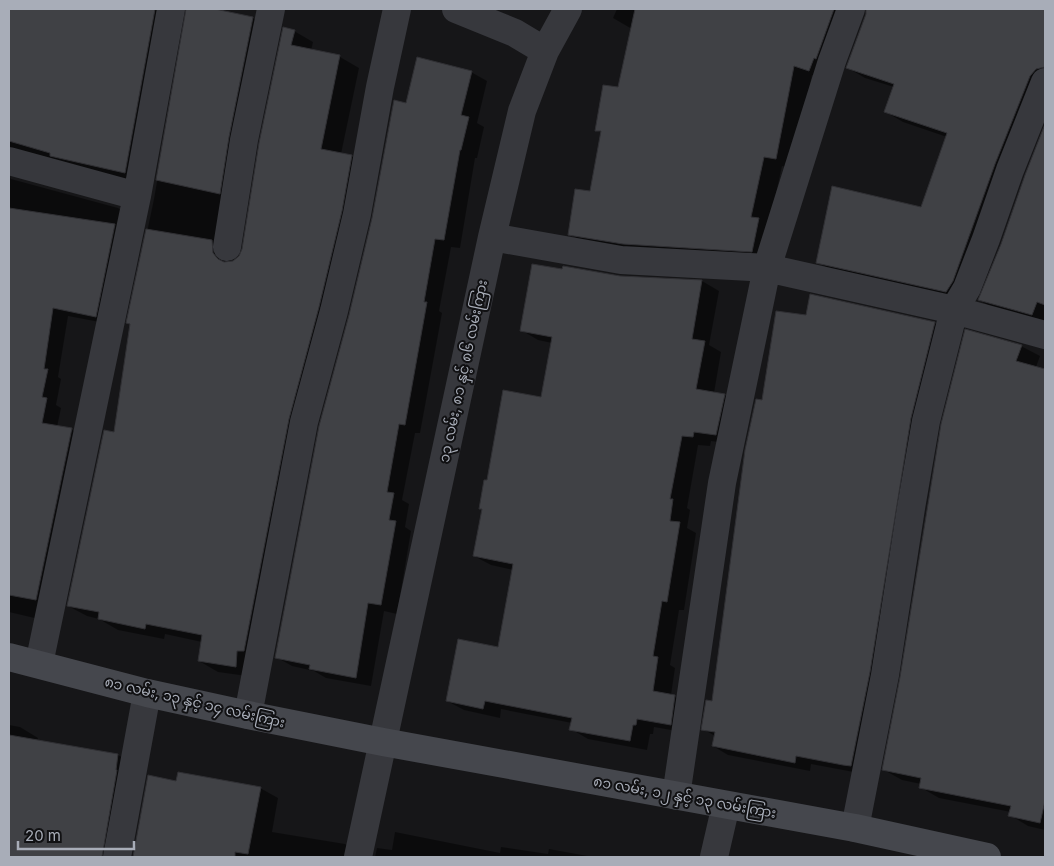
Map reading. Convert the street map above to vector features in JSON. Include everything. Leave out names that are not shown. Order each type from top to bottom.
[{"type":"street","points":[[39,664],[137,196],[171,9]]},
{"type":"street","points":[[227,247],[244,140],[271,9]]},
{"type":"street","points":[[248,715],[304,422],[334,311],[357,214],[380,87],[397,9]]},
{"type":"street","points":[[456,9],[515,33],[545,52]]},
{"type":"street","name":"၁၃ လမ်း, ၈၁ နှင့် ၈၆ လမ်းကြား","points":[[358,857],[492,237],[522,111],[545,52],[568,9]]},
{"type":"street","points":[[676,796],[722,483],[767,268],[832,61],[851,9]]},
{"type":"street","points":[[856,828],[886,675],[926,421],[954,310],[967,288],[977,264],[1010,170],[1045,82]]},
{"type":"street","points":[[9,161],[137,196]]},
{"type":"street","points":[[492,237],[621,260],[767,268],[954,310],[1045,335]]},
{"type":"street","name":"၈၁ လမ်း, ၁၃ နှင့် ၁၄ လမ်းကြား","points":[[9,657],[148,693],[382,742]]},
{"type":"street","points":[[117,857],[148,693]]},
{"type":"street","name":"၈၁ လမ်း, ၁၂ နှင့် ၁၃ လမ်းကြား","points":[[382,742],[856,828],[987,857]]},
{"type":"street","points":[[714,857],[726,805]]},
{"type":"building","points":[[9,9],[155,9],[125,173],[50,156],[50,153],[9,141]]},
{"type":"building","points":[[186,9],[215,9],[253,17],[229,137],[220,194],[156,180]]},
{"type":"building","points":[[635,9],[834,9],[816,59],[814,58],[809,71],[794,66],[776,159],[764,157],[751,217],[759,218],[752,252],[623,244],[568,235],[575,189],[590,191],[601,131],[595,131],[603,85],[618,87]]},
{"type":"building","points":[[866,9],[1045,9],[1045,67],[1036,69],[1030,76],[995,164],[953,281],[946,292],[816,263],[832,186],[921,207],[947,133],[884,112],[894,84],[846,68],[866,14]]},
{"type":"building","points":[[283,27],[295,30],[291,45],[340,55],[321,149],[352,155],[342,211],[289,419],[244,651],[237,651],[236,667],[198,661],[202,635],[146,624],[145,629],[98,619],[99,612],[67,606],[104,430],[114,432],[130,324],[126,323],[146,229],[212,240],[213,253],[224,262],[233,261],[239,256],[242,249],[259,143]]},
{"type":"building","points":[[417,57],[472,71],[461,115],[469,117],[460,150],[444,240],[435,239],[424,302],[427,302],[405,425],[399,424],[387,492],[394,493],[389,520],[396,521],[381,605],[368,603],[356,678],[309,669],[310,665],[275,658],[319,426],[349,315],[372,218],[394,100],[406,103]]},
{"type":"building","points":[[1045,124],[1045,305],[1037,302],[1032,315],[978,300],[1001,244]]},
{"type":"building","points":[[9,208],[115,224],[96,317],[53,308],[44,369],[48,369],[42,397],[47,398],[42,423],[72,428],[36,600],[9,595]]},
{"type":"building","points":[[532,264],[562,269],[563,266],[620,276],[702,280],[692,339],[705,341],[696,389],[725,394],[716,435],[694,432],[693,437],[682,436],[670,499],[673,499],[670,521],[680,522],[667,602],[662,601],[653,656],[658,657],[653,691],[675,695],[671,725],[637,719],[636,725],[633,725],[630,741],[569,730],[572,718],[485,701],[483,709],[446,701],[458,639],[498,647],[513,564],[473,556],[482,509],[479,509],[484,480],[487,480],[503,390],[541,397],[552,337],[520,331]]},
{"type":"building","points":[[810,294],[935,322],[911,418],[870,672],[851,766],[796,756],[795,763],[712,746],[715,732],[701,730],[706,700],[712,701],[745,450],[756,399],[762,400],[776,311],[806,315]]},
{"type":"building","points":[[965,329],[1022,345],[1016,361],[1045,369],[1045,801],[1040,823],[1008,816],[1011,806],[919,788],[921,778],[882,770],[900,677],[941,424]]},
{"type":"building","points":[[9,735],[118,754],[102,857],[9,857]]},
{"type":"building","points":[[178,772],[261,787],[248,854],[235,852],[235,857],[133,857],[148,775],[176,781]]}]
